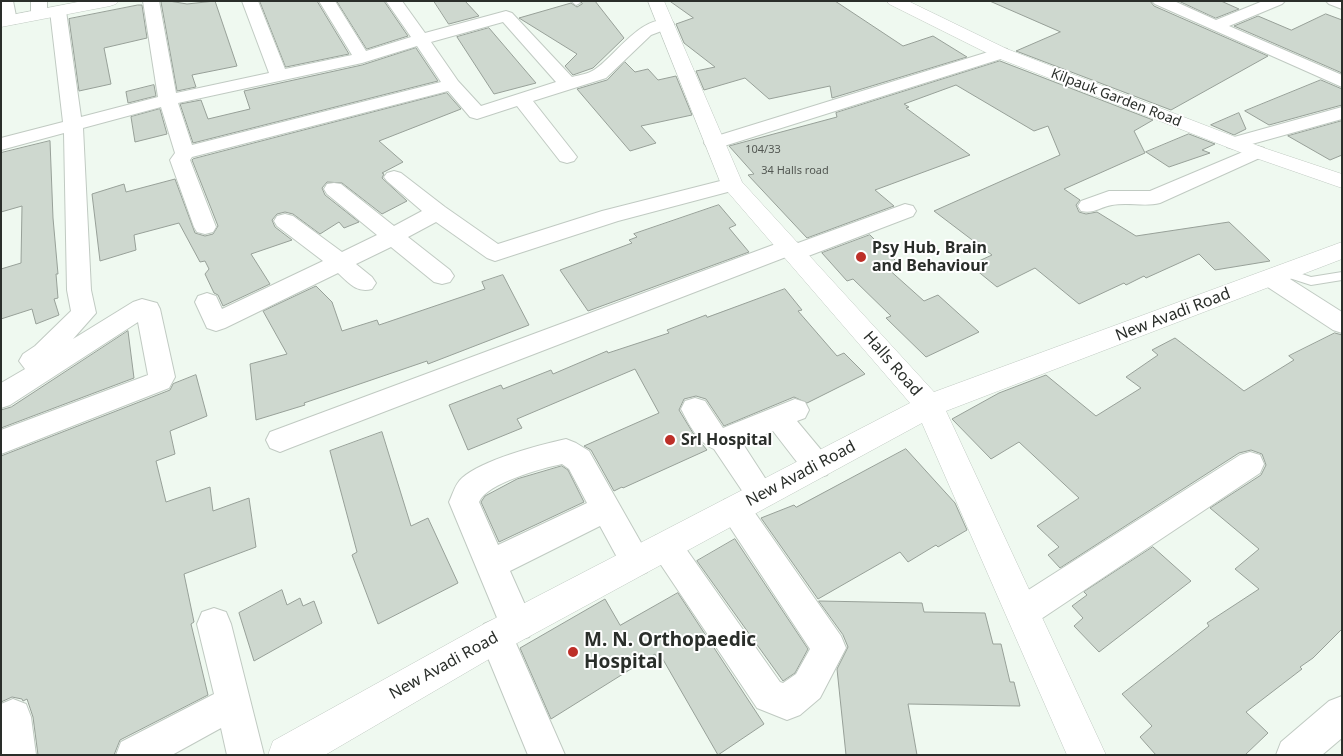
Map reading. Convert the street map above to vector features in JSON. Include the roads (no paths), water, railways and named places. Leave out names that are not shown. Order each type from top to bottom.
[{"type":"main road","points":[[5,22],[39,8],[58,11],[77,4],[110,1]]},
{"type":"main road","name":"Halls Road","points":[[656,1],[732,184],[930,406],[1087,755]]},
{"type":"main road","name":"Kilpauk Garden Road","points":[[895,1],[1000,54],[1257,152],[1341,181]]},
{"type":"main road","name":"New Avadi Road","points":[[287,755],[507,630],[930,406],[1342,250]]},
{"type":"street","points":[[5,1],[5,22]]},
{"type":"street","points":[[151,1],[168,100],[184,152],[180,160],[205,227]]},
{"type":"street","points":[[250,1],[279,76]]},
{"type":"street","points":[[327,1],[362,58]]},
{"type":"street","points":[[394,1],[452,85],[477,113],[600,74],[645,32],[666,24]]},
{"type":"street","points":[[493,1],[568,84]]},
{"type":"street","points":[[1160,1],[1342,82]]},
{"type":"street","points":[[1215,26],[1277,1]]},
{"type":"street","points":[[1334,1],[1342,4]]},
{"type":"street","points":[[1,381],[44,354],[84,313],[79,290],[72,126],[58,11]]},
{"type":"street","points":[[1,144],[168,100],[362,58],[506,16]]},
{"type":"street","points":[[714,143],[1000,54]]},
{"type":"street","points":[[184,152],[452,85]]},
{"type":"street","points":[[521,99],[567,158]]},
{"type":"street","points":[[1234,143],[1342,113]]},
{"type":"street","points":[[1089,206],[1109,198],[1153,198],[1257,152]]},
{"type":"street","points":[[394,177],[437,212],[495,253],[610,216],[732,184]]},
{"type":"street","points":[[334,189],[442,276]]},
{"type":"street","points":[[280,440],[792,250],[905,211]]},
{"type":"street","points":[[207,302],[216,322],[392,237],[437,212]]},
{"type":"street","points":[[285,221],[339,261],[364,283]]},
{"type":"street","points":[[1278,275],[1342,324]]},
{"type":"street","points":[[1,397],[142,308],[148,309],[162,377],[160,380],[1,442]]},
{"type":"street","points":[[695,409],[714,437],[724,440],[786,413],[817,466]]},
{"type":"street","points":[[666,546],[769,696],[787,702],[808,686],[829,648],[748,502],[724,440]]},
{"type":"street","points":[[547,755],[507,630],[491,564],[464,502],[470,489],[485,479],[551,454],[566,451],[578,460],[636,562]]},
{"type":"street","points":[[1023,612],[1250,464]]},
{"type":"street","points":[[491,564],[605,509]]},
{"type":"street","points":[[214,624],[246,755]]},
{"type":"street","points":[[134,755],[233,703]]},
{"type":"street","points":[[1294,755],[1342,714]]},
{"type":"lane","points":[[1278,275],[1311,281],[1342,276]]},
{"type":"place","name":"Psy Hub, Brain and Behaviour","points":[[861,257]]},
{"type":"place","name":"Srl Hospital","points":[[670,440]]},
{"type":"place","name":"M. N. Orthopaedic Hospital","points":[[573,652]]}]
